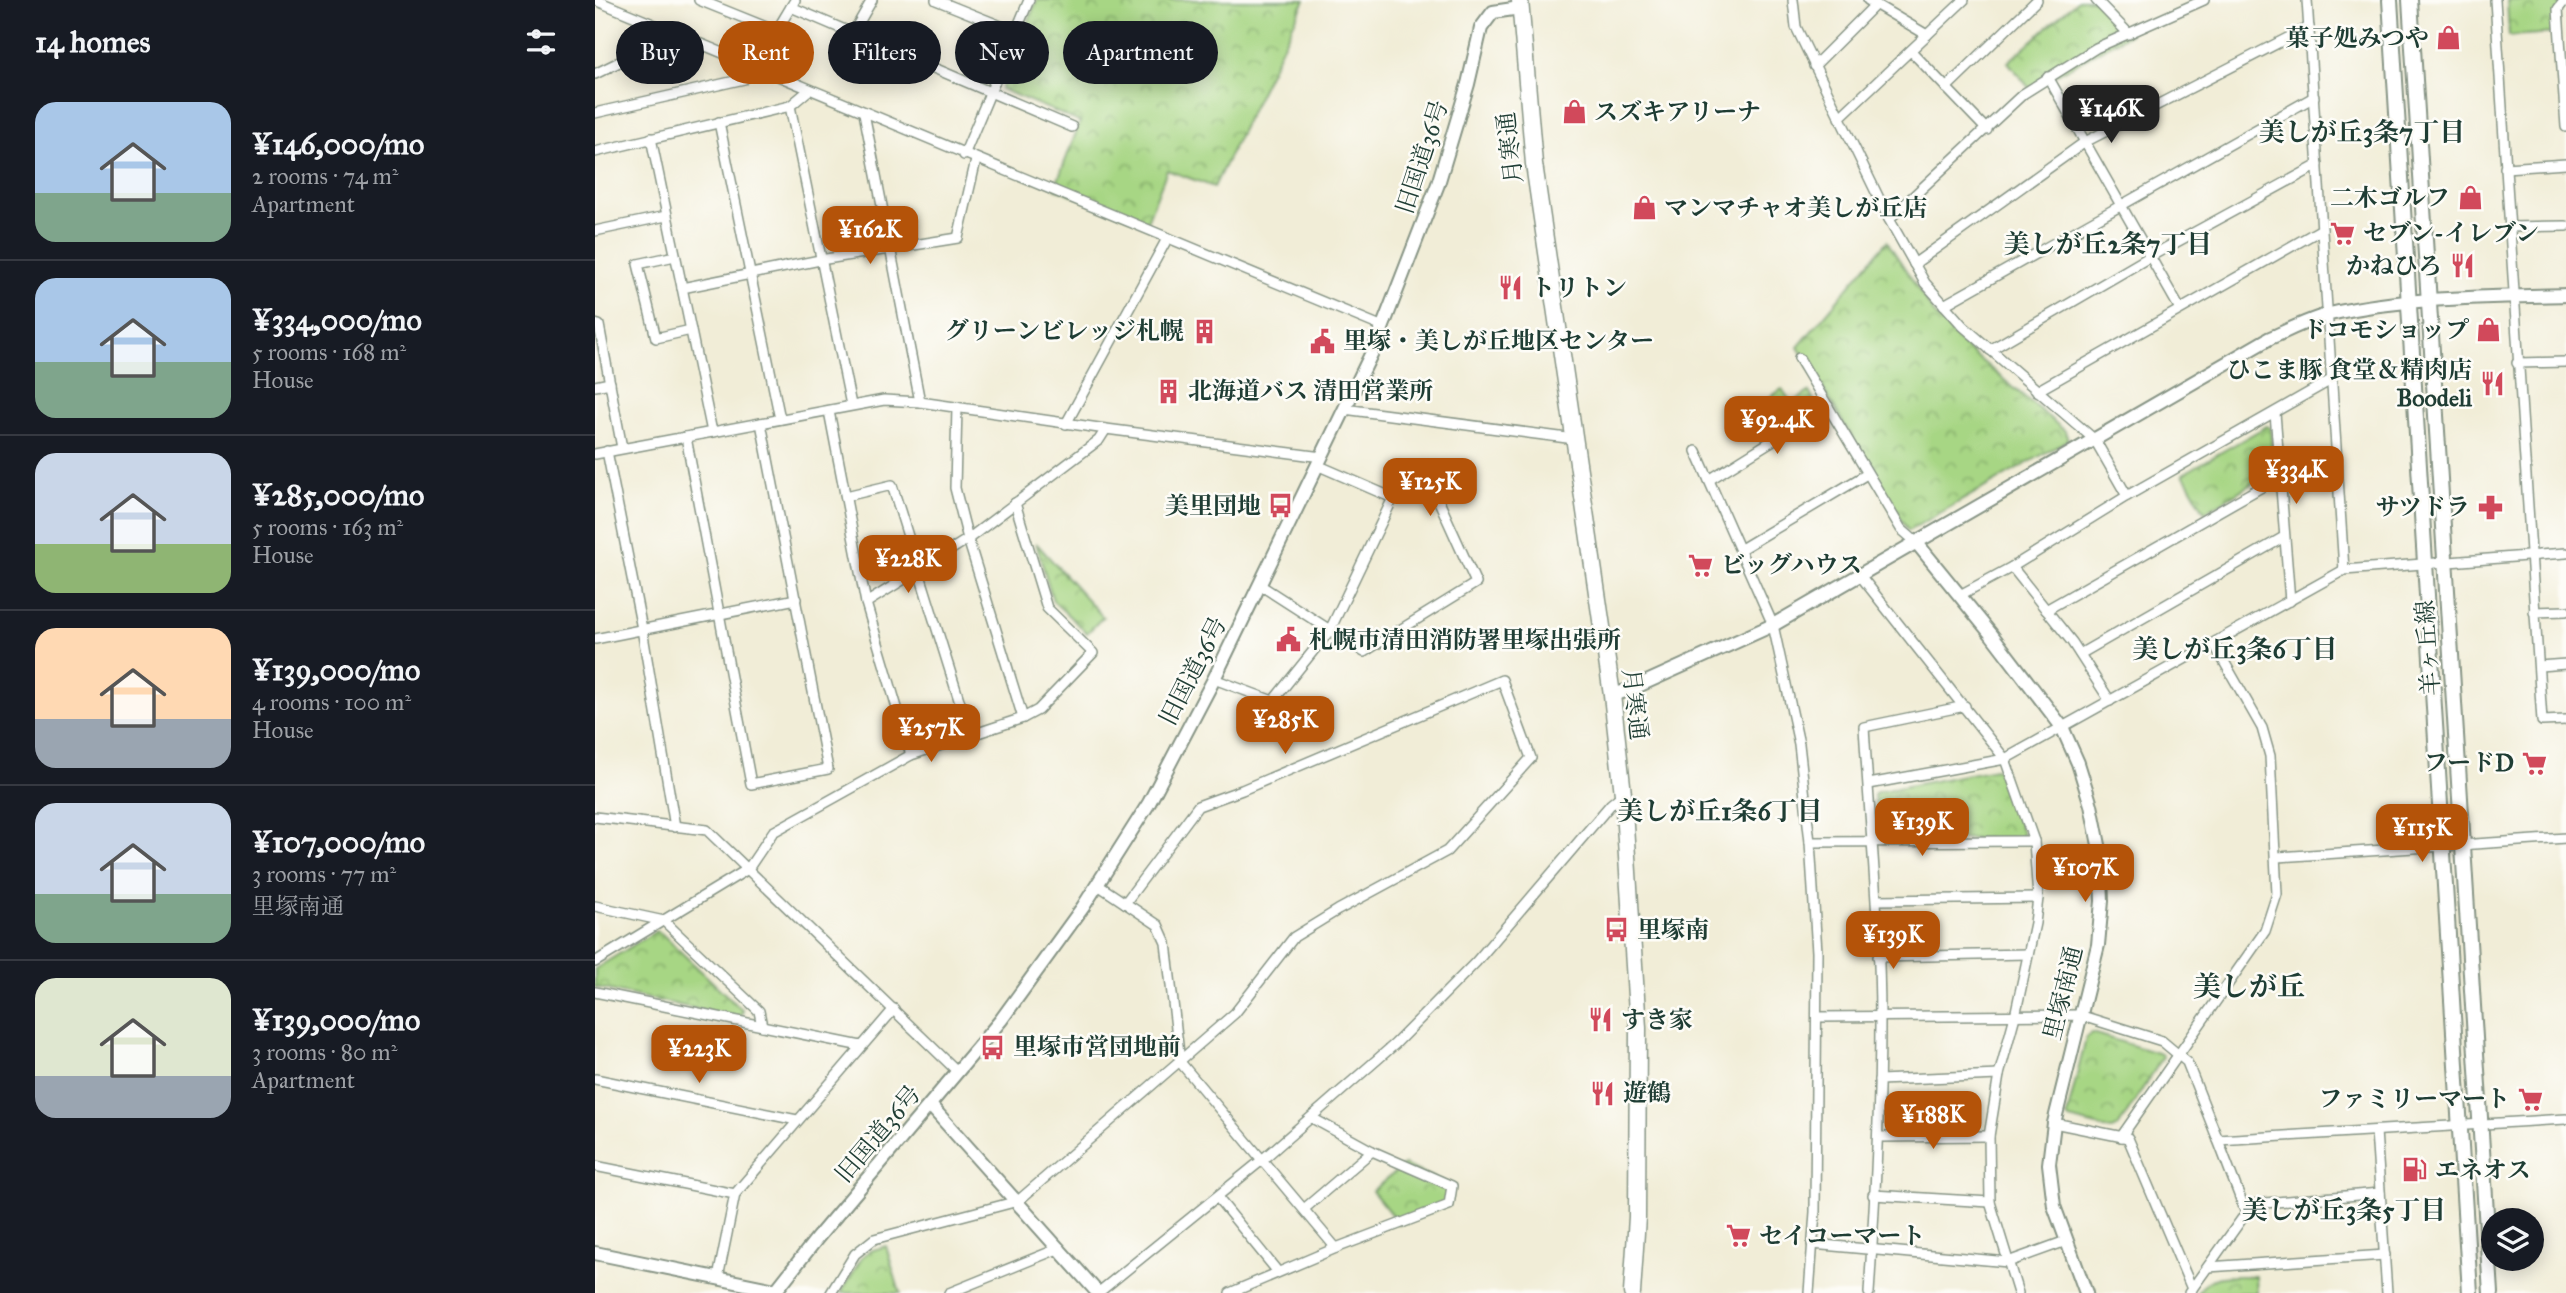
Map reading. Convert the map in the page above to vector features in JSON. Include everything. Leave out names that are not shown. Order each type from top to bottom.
[{"type":"highway","name":"月寒通","points":[[1520,4],[1534,164],[1612,695],[1623,794],[1638,1028],[1637,1217],[1632,1293]]},
{"type":"main road","name":"羊ヶ丘線","points":[[2390,0],[2470,1293]]},
{"type":"main road","name":"羊ヶ丘線","points":[[2410,0],[2491,1293]]},
{"type":"street","points":[[595,0],[644,21]]},
{"type":"street","points":[[699,0],[721,4],[754,21]]},
{"type":"street","points":[[860,21],[872,0]]},
{"type":"street","points":[[936,0],[988,21]]},
{"type":"street","points":[[1020,21],[1029,0]]},
{"type":"street","points":[[1793,0],[1796,27],[1814,66],[1889,219],[1926,283],[1963,326],[2095,440],[2127,496]]},
{"type":"street","points":[[1839,118],[1964,0]]},
{"type":"street","points":[[1946,88],[2037,0]]},
{"type":"street","points":[[2097,0],[2129,34]]},
{"type":"street","points":[[1889,219],[2023,94],[2096,48],[2204,0]]},
{"type":"street","points":[[2307,0],[2344,570]]},
{"type":"street","points":[[2495,0],[2542,720],[2566,720]]},
{"type":"street","points":[[2565,0],[2558,9],[2566,127]]},
{"type":"street","points":[[1814,66],[1872,2],[1927,35]]},
{"type":"street","points":[[783,21],[793,4],[828,21]]},
{"type":"street","name":"旧国道36号","points":[[777,1292],[1037,974],[1098,886],[1149,803],[1214,679],[1383,327],[1438,184],[1482,28],[1493,12],[1520,4]]},
{"type":"street","points":[[1914,264],[2085,142],[2309,27]]},
{"type":"street","points":[[1911,51],[1987,130]]},
{"type":"street","points":[[595,74],[616,64]]},
{"type":"street","points":[[941,71],[1072,127]]},
{"type":"street","points":[[2048,77],[2180,309]]},
{"type":"street","points":[[595,113],[722,84]]},
{"type":"street","points":[[795,84],[1383,327]]},
{"type":"street","points":[[964,155],[994,84]]},
{"type":"street","points":[[595,152],[790,106],[809,90]]},
{"type":"street","points":[[1944,305],[2314,97]]},
{"type":"street","points":[[790,106],[851,405]]},
{"type":"street","points":[[864,113],[920,402]]},
{"type":"street","points":[[719,122],[780,419]]},
{"type":"street","points":[[651,138],[712,432]]},
{"type":"street","points":[[682,288],[820,260],[958,237],[976,160]]},
{"type":"street","points":[[2505,168],[2566,164]]},
{"type":"street","points":[[1990,350],[2151,256],[2318,165]]},
{"type":"street","points":[[595,231],[666,216]]},
{"type":"street","points":[[2509,227],[2566,226]]},
{"type":"street","points":[[2037,391],[2322,229]]},
{"type":"street","points":[[1066,424],[1167,239]]},
{"type":"street","points":[[675,256],[638,264],[656,338],[691,330]]},
{"type":"street","points":[[1612,695],[1629,690],[1773,625],[2270,338],[2327,315],[2410,303],[2566,295]]},
{"type":"street","points":[[595,324],[599,325],[622,448]]},
{"type":"street","points":[[1799,358],[1901,529],[1916,542]]},
{"type":"street","points":[[2517,363],[2566,362]]},
{"type":"street","points":[[1960,595],[2331,380]]},
{"type":"street","points":[[595,386],[610,383]]},
{"type":"street","points":[[595,454],[884,400],[957,407],[1320,461],[1393,498]]},
{"type":"street","points":[[957,407],[955,488],[1023,718]]},
{"type":"street","points":[[1709,480],[1828,407]]},
{"type":"street","points":[[1344,409],[1575,439]]},
{"type":"street","points":[[829,411],[866,603],[911,755]]},
{"type":"street","points":[[2275,413],[2290,601]]},
{"type":"street","points":[[686,437],[751,784],[828,769],[761,423]]},
{"type":"street","points":[[866,603],[968,539],[1099,440],[1106,429]]},
{"type":"street","points":[[607,451],[642,629],[675,827]]},
{"type":"street","points":[[1696,451],[1773,625],[1799,744],[1810,842],[1817,952],[1815,1212],[1809,1293]]},
{"type":"street","points":[[1741,549],[1867,474]]},
{"type":"street","points":[[1214,679],[1273,701],[1330,630],[1393,498],[1427,475],[1476,583],[1364,652],[1330,630],[1260,585]]},
{"type":"street","points":[[2046,610],[2279,477]]},
{"type":"street","points":[[846,496],[892,485],[970,735]]},
{"type":"street","points":[[595,962],[748,869],[773,832],[911,755],[1023,718],[1038,710],[1093,653],[1047,608],[1016,503]]},
{"type":"street","points":[[2080,654],[2284,537]]},
{"type":"street","name":"里塚南通","points":[[1916,542],[2062,727],[2078,762],[2091,805],[2100,849],[2102,901],[2098,945],[2054,1123],[2049,1164],[2054,1206],[2086,1293]]},
{"type":"street","points":[[1869,784],[2005,759],[2344,570],[2566,553]]},
{"type":"street","points":[[2011,567],[2080,654],[2110,701]]},
{"type":"street","points":[[1859,574],[2005,759],[2034,841],[2038,898],[2015,1016],[1999,1075],[1989,1136],[1990,1202],[2018,1293]]},
{"type":"street","points":[[595,639],[796,599]]},
{"type":"street","points":[[2535,612],[2566,611]]},
{"type":"street","points":[[2121,1136],[2265,931],[2277,894],[2270,755],[2262,728],[2214,644]]},
{"type":"street","points":[[2539,666],[2566,664]]},
{"type":"street","points":[[831,1293],[855,1254],[874,1239],[1018,1201],[1235,1013],[1294,937],[1447,851],[1531,758],[1501,680],[1242,790],[1198,806],[1125,903]]},
{"type":"street","points":[[1869,1293],[1878,1137],[1880,1018],[1877,900],[1864,727],[1965,706]]},
{"type":"street","points":[[930,1105],[1098,1293],[1262,1160],[1395,1044],[1458,980],[1611,804],[1623,794]]},
{"type":"street","points":[[595,817],[707,830],[958,1072]]},
{"type":"street","points":[[2277,857],[2566,838]]},
{"type":"street","points":[[1810,842],[1872,844],[2034,841]]},
{"type":"street","points":[[1098,886],[1158,926],[1166,943],[1180,1062],[1336,1248]]},
{"type":"street","points":[[1877,900],[2038,898]]},
{"type":"street","points":[[595,906],[664,921],[759,1011],[762,1026]]},
{"type":"street","points":[[1878,957],[2028,954]]},
{"type":"street","points":[[595,992],[861,1045]]},
{"type":"street","points":[[717,1278],[735,1194],[894,1009]]},
{"type":"street","points":[[1818,1017],[2079,1015],[2162,1041],[2179,1052],[2187,1062],[2246,1213],[2190,1291]]},
{"type":"street","points":[[1879,1080],[1999,1075]]},
{"type":"street","points":[[595,1079],[797,1120]]},
{"type":"street","points":[[1230,1293],[1336,1248],[1449,1205],[1452,1186],[1371,1151],[1312,1118]]},
{"type":"street","points":[[2218,1140],[2566,1119]]},
{"type":"street","points":[[2054,1123],[2128,1138],[2190,1291]]},
{"type":"street","points":[[2376,1130],[2387,1293]]},
{"type":"street","points":[[1878,1137],[1989,1136]]},
{"type":"street","points":[[1304,1209],[1371,1151]]},
{"type":"street","points":[[595,1166],[735,1194]]},
{"type":"street","points":[[2242,1205],[2380,1193]]},
{"type":"street","points":[[1873,1195],[1990,1202]]},
{"type":"street","points":[[1217,1197],[1278,1272]]},
{"type":"street","points":[[1812,1244],[2008,1262],[2066,1241]]},
{"type":"street","points":[[949,1293],[1060,1248]]},
{"type":"street","points":[[595,1253],[777,1292]]},
{"type":"street","points":[[2208,1267],[2385,1255]]},
{"type":"green space","points":[[1037,0],[1305,0],[1214,187],[1167,170],[1146,224],[1055,188],[1080,122],[1001,89],[1003,84],[1049,84],[1049,21],[1029,21]]},
{"type":"green space","points":[[2078,0],[2096,0],[2129,34],[2030,89],[2008,62]]},
{"type":"green space","points":[[2507,0],[2560,0],[2557,33],[2509,36]]},
{"type":"green space","points":[[1887,241],[1935,315],[1965,347],[2065,431],[2068,440],[1908,531],[1798,347]]},
{"type":"green space","points":[[1782,389],[1792,403],[1809,392],[1818,407],[1784,432],[1764,401]]},
{"type":"green space","points":[[2267,426],[2270,428],[2274,470],[2205,512],[2183,474]]},
{"type":"green space","points":[[1036,543],[1103,617],[1087,633],[1053,601]]},
{"type":"green space","points":[[1995,769],[1999,771],[2023,835],[2020,838],[1883,840],[1878,836],[1874,795],[1877,792]]},
{"type":"green space","points":[[656,931],[743,1011],[739,1018],[595,987],[595,969]]},
{"type":"green space","points":[[2092,1033],[2161,1054],[2163,1057],[2118,1127],[2112,1130],[2069,1119],[2067,1116],[2086,1038]]},
{"type":"green space","points":[[1404,1165],[1452,1186],[1449,1205],[1399,1224],[1372,1191]]},
{"type":"green space","points":[[886,1246],[900,1293],[841,1293],[863,1256]]},
{"type":"green space","points":[[2256,1276],[2257,1293],[2197,1293],[2216,1278]]},
{"type":"place","name":"菓子処みつや","points":[[2449,38]]},
{"type":"place","name":"スズキアリーナ","points":[[1574,112]]},
{"type":"place","name":"二木ゴルフ","points":[[2470,198]]},
{"type":"place","name":"マンマチャオ美しが丘店","points":[[1644,208]]},
{"type":"place","name":"セブン-イレブン","points":[[2343,233]]},
{"type":"place","name":"かねひろ","points":[[2462,266]]},
{"type":"place","name":"トリトン","points":[[1511,288]]},
{"type":"place","name":"ドコモショップ","points":[[2489,330]]},
{"type":"place","name":"グリーンビレッジ札幌","points":[[1204,331]]},
{"type":"place","name":"里塚・美しが丘地区センター","points":[[1323,341]]},
{"type":"place","name":"ひこま豚 食堂＆精肉店 Boodeli","points":[[2492,384]]},
{"type":"place","name":"北海道バス 清田営業所","points":[[1168,391]]},
{"type":"place","name":"美里団地","points":[[1281,506]]},
{"type":"place","name":"サツドラ","points":[[2490,507]]},
{"type":"place","name":"ビッグハウス","points":[[1701,565]]},
{"type":"place","name":"札幌市清田消防署里塚出張所","points":[[1289,640]]},
{"type":"place","name":"フードD","points":[[2534,763]]},
{"type":"place","name":"里塚南","points":[[1617,930]]},
{"type":"place","name":"すき家","points":[[1601,1020]]},
{"type":"place","name":"里塚市営団地前","points":[[993,1047]]},
{"type":"place","name":"遊鶴","points":[[1603,1093]]},
{"type":"place","name":"ファミリーマート","points":[[2530,1099]]},
{"type":"place","name":"エネオス","points":[[2415,1170]]},
{"type":"place","name":"セイコーマート","points":[[1739,1236]]},
{"type":"district","name":"美しが丘3条7丁目","points":[[2362,132]]},
{"type":"district","name":"美しが丘2条7丁目","points":[[2108,244]]},
{"type":"district","name":"美しが丘3条6丁目","points":[[2235,649]]},
{"type":"district","name":"美しが丘1条6丁目","points":[[1720,811]]},
{"type":"district","name":"美しが丘","points":[[2249,986]]},
{"type":"district","name":"美しが丘3条5丁目","points":[[2344,1210]]}]
